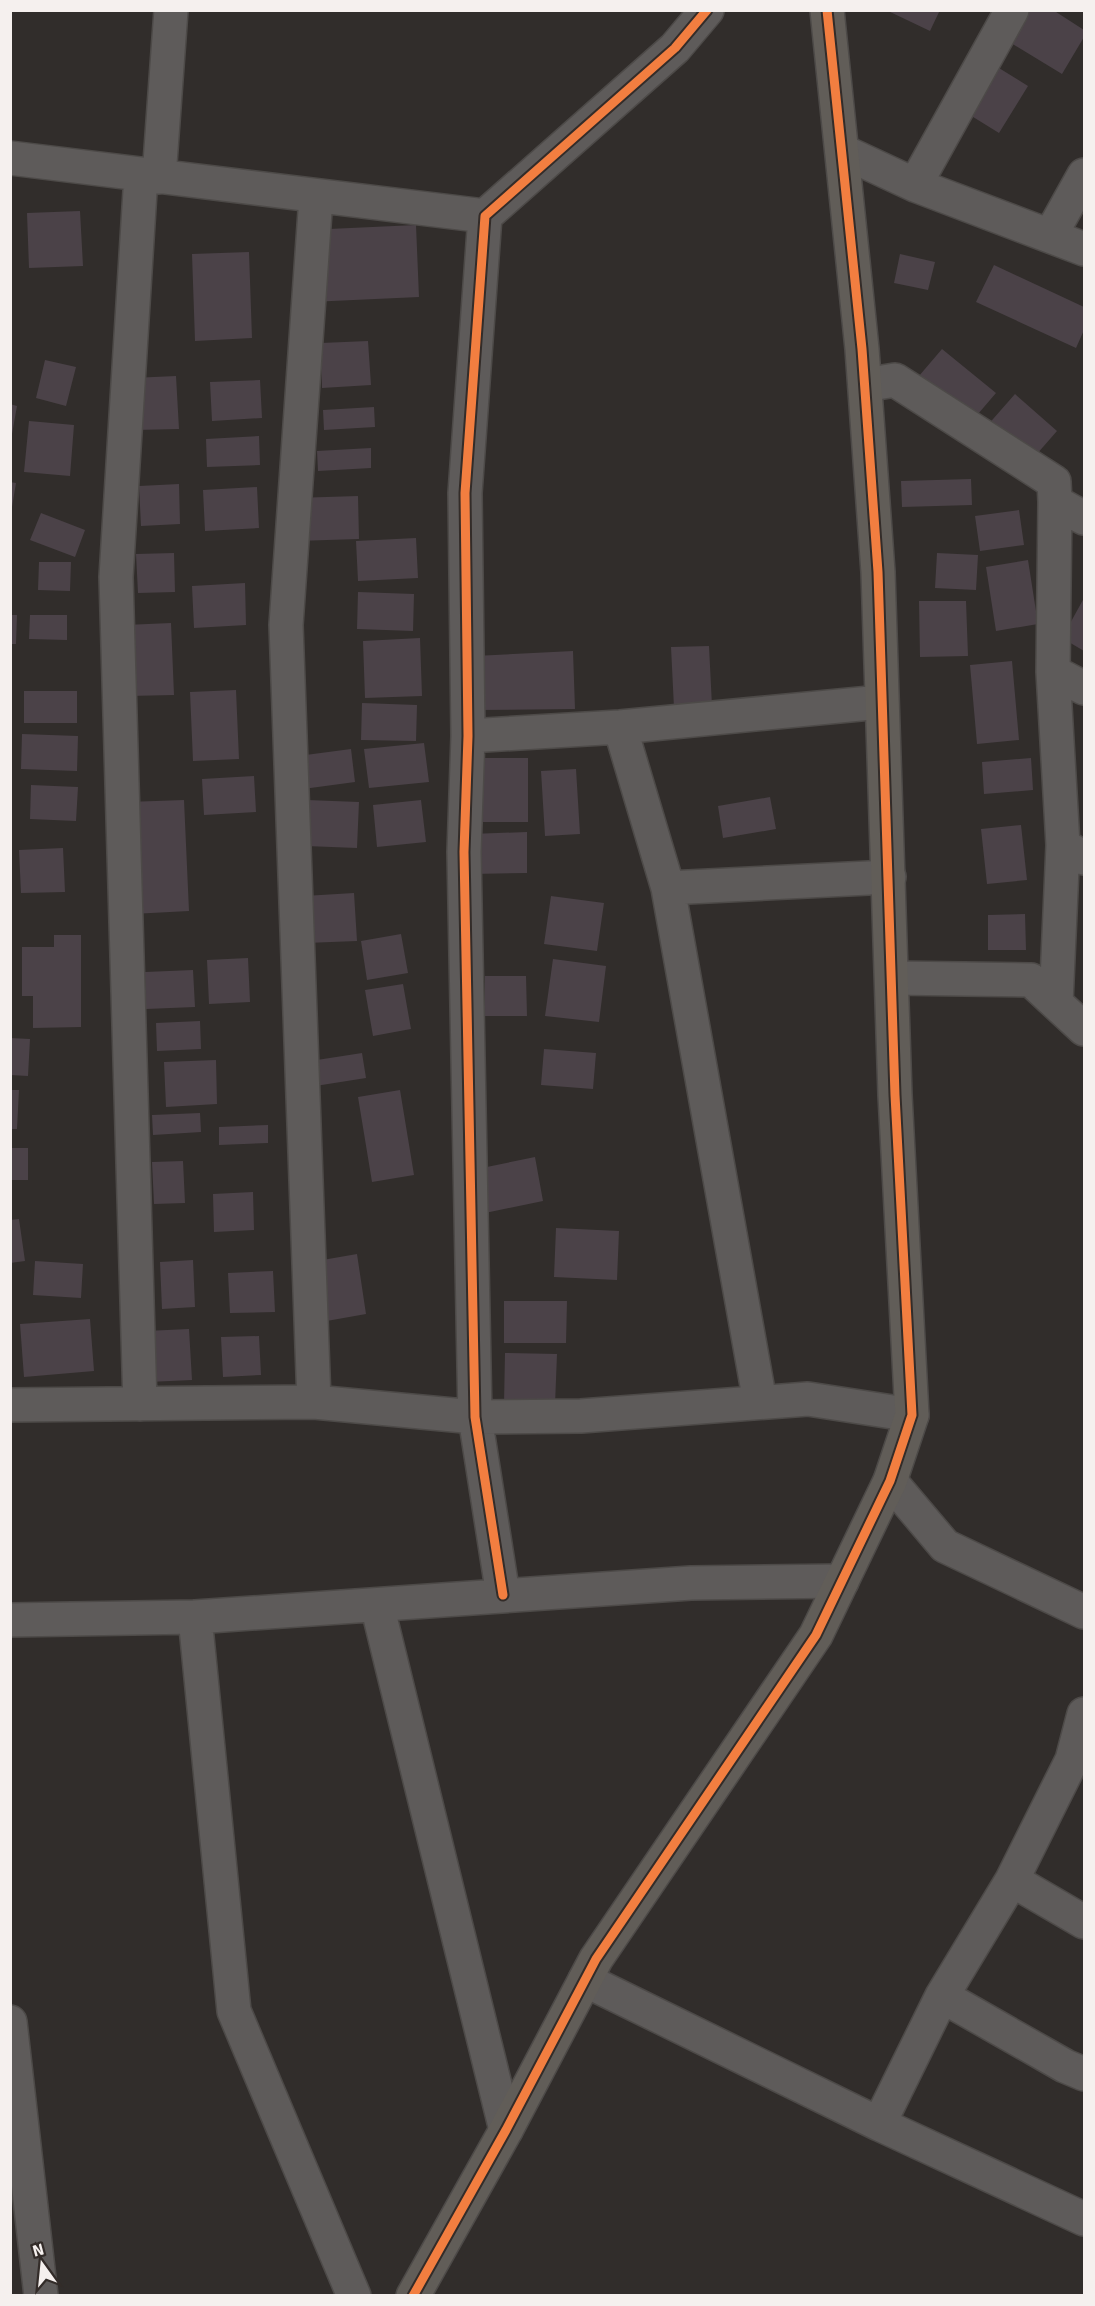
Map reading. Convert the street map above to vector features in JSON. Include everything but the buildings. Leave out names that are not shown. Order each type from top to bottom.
[{"type":"street","points":[[140,1404],[116,577],[150,176],[171,10]]},
{"type":"street","points":[[413,2295],[506,2130],[585,1980],[706,1794],[816,1635],[890,1481],[912,1415],[895,1095],[878,572],[865,385],[827,10]]},
{"type":"street","points":[[915,185],[1012,10]]},
{"type":"street","points":[[503,1595],[475,1417],[464,852],[468,736],[465,493],[485,216],[675,48],[703,11]]},
{"type":"street","points":[[842,151],[915,185],[1084,249]]},
{"type":"street","points":[[10,158],[485,216]]},
{"type":"street","points":[[1050,236],[1084,175]]},
{"type":"street","points":[[314,1402],[286,625],[316,197]]},
{"type":"street","points":[[865,385],[895,380],[1054,482],[1053,672],[1074,852],[1056,1003]]},
{"type":"street","points":[[1055,502],[1084,518]]},
{"type":"street","points":[[1053,672],[1084,688]]},
{"type":"street","points":[[468,736],[620,727],[881,702]]},
{"type":"street","points":[[620,727],[668,888],[760,1402]]},
{"type":"street","points":[[668,888],[889,877]]},
{"type":"street","points":[[892,978],[1031,980],[1084,1029]]},
{"type":"street","points":[[10,1405],[314,1402],[475,1417],[582,1416],[808,1399],[912,1415]]},
{"type":"street","points":[[890,1481],[945,1546],[1084,1612]]},
{"type":"street","points":[[10,1620],[195,1617],[691,1583],[842,1581]]},
{"type":"street","points":[[377,1605],[506,2130]]},
{"type":"street","points":[[195,1617],[234,2011],[354,2295]]},
{"type":"street","points":[[879,2124],[942,1996],[1012,1880],[1078,1763],[1084,1714]]},
{"type":"street","points":[[1012,1880],[1084,1922]]},
{"type":"street","points":[[585,1980],[879,2124],[1084,2219]]},
{"type":"street","points":[[942,1996],[1065,2066],[1084,2074]]},
{"type":"street","points":[[10,2022],[41,2295]]},
{"type":"cycle path","points":[[503,1595],[475,1417],[464,852],[468,736],[465,493],[485,216],[675,48],[707,10]]},
{"type":"cycle path","points":[[413,2296],[506,2130],[596,1959],[816,1635],[890,1481],[912,1415],[895,1095],[878,572],[862,349],[827,10]]}]
